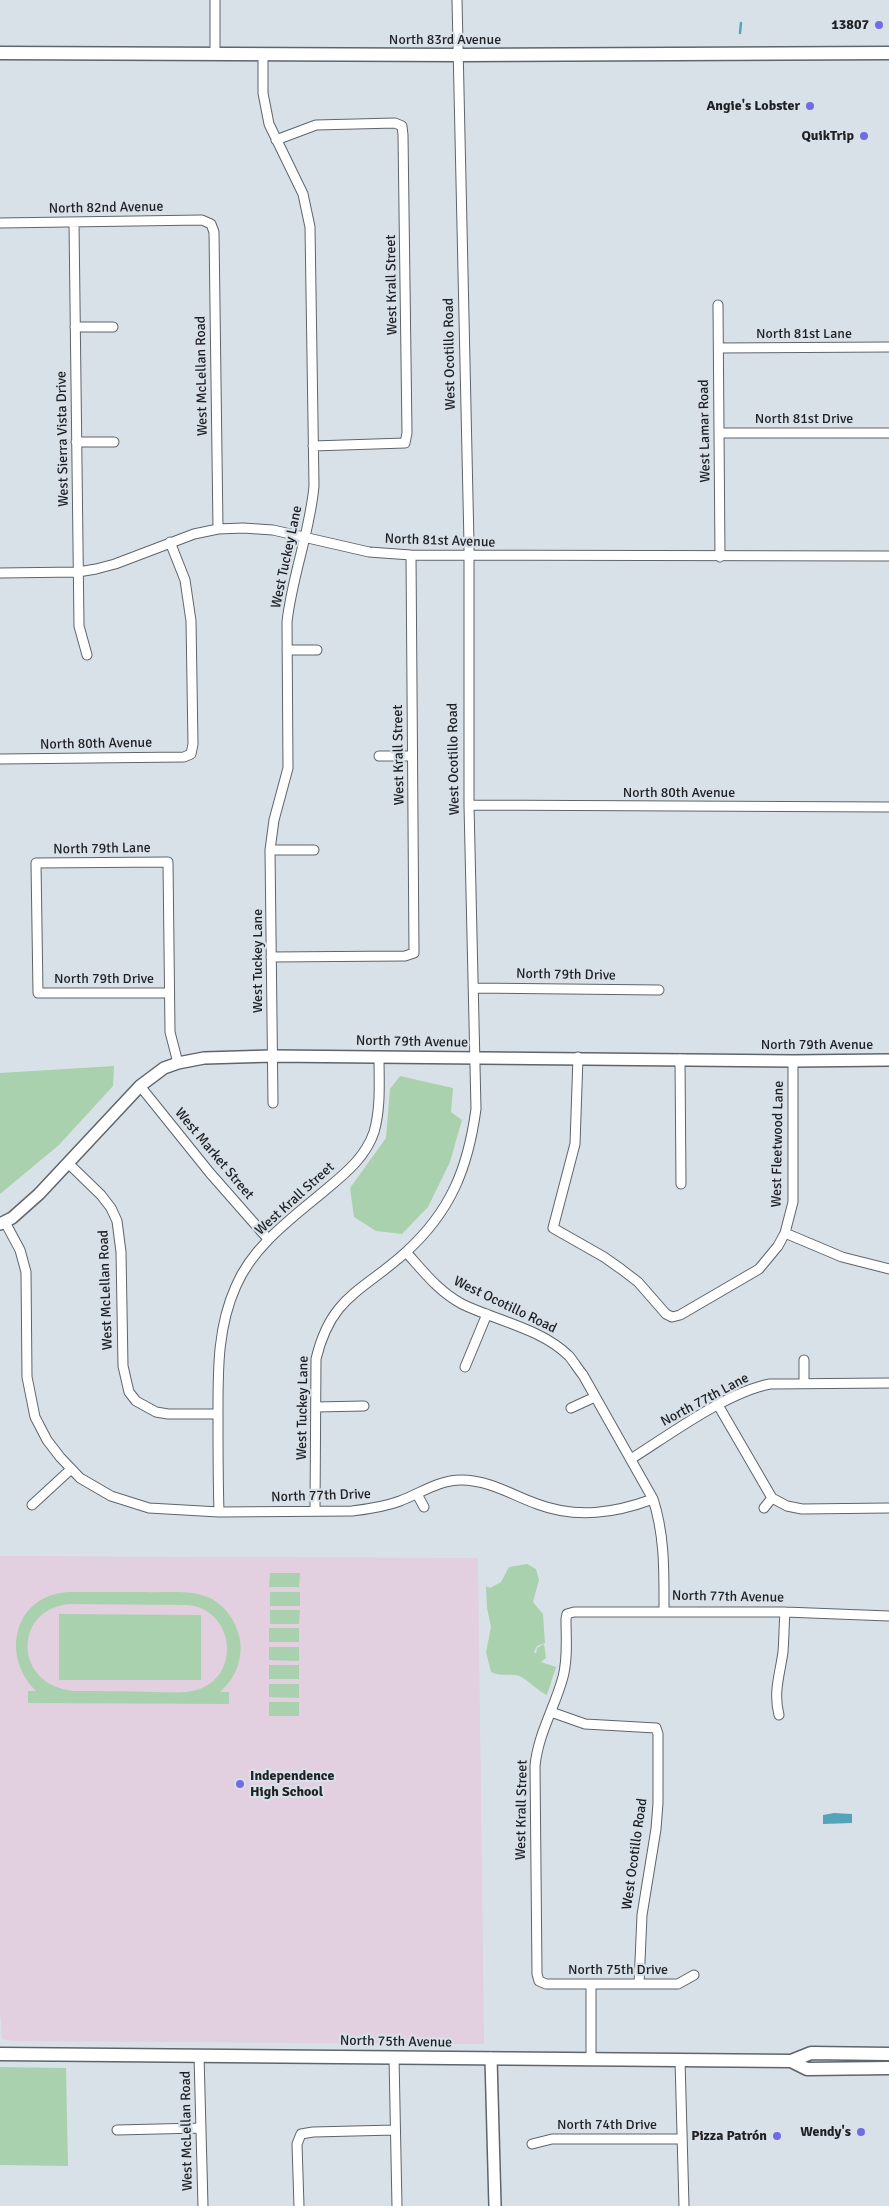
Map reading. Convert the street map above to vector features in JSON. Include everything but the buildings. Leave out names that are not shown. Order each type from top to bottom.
[{"type":"main road","name":"North 83rd Avenue","points":[[0,53],[459,55],[889,53]]},
{"type":"main road","name":"North 75th Avenue","points":[[0,2054],[792,2060],[811,2053],[889,2054]]},
{"type":"main road","name":"North 75th Avenue","points":[[792,2060],[807,2068],[889,2068]]},
{"type":"street","points":[[215,0],[215,53]]},
{"type":"street","name":"West Ocotillo Road","points":[[457,0],[469,556],[469,805],[476,1058],[475,1117],[468,1154],[460,1177],[440,1214],[406,1252],[438,1288],[461,1303],[517,1325],[549,1341],[569,1356],[583,1375],[653,1499],[664,1542],[664,1610]]},
{"type":"street","name":"West Tuckey Lane","points":[[263,54],[263,93],[269,124],[304,194],[310,228],[313,446],[312,505],[290,599],[287,650],[288,768],[274,820],[270,850],[272,1103]]},
{"type":"street","name":"West Krall Street","points":[[276,140],[316,124],[395,123],[402,126],[407,433],[405,442],[313,446]]},
{"type":"street","name":"North 82nd Avenue","points":[[0,223],[202,220],[211,224]]},
{"type":"street","name":"West Sierra Vista Drive","points":[[74,222],[79,626],[87,655]]},
{"type":"street","name":"West McLellan Road","points":[[211,224],[214,232],[218,529]]},
{"type":"street","name":"West Lamar Road","points":[[718,305],[720,557]]},
{"type":"street","points":[[75,327],[113,327]]},
{"type":"street","name":"North 81st Lane","points":[[718,348],[889,347]]},
{"type":"street","name":"North 81st Drive","points":[[719,433],[889,433]]},
{"type":"street","points":[[76,442],[114,442]]},
{"type":"street","name":"North 81st Avenue","points":[[0,573],[78,572],[115,564],[194,534],[218,529],[259,528],[369,552],[411,555],[889,556]]},
{"type":"street","name":"North 80th Avenue","points":[[0,759],[184,757],[191,754],[193,744],[191,620],[185,580],[170,542]]},
{"type":"street","name":"West Krall Street","points":[[271,957],[405,956],[414,954],[411,555]]},
{"type":"street","points":[[287,650],[317,650]]},
{"type":"street","points":[[379,756],[412,756]]},
{"type":"street","name":"North 80th Avenue","points":[[469,805],[889,807]]},
{"type":"street","points":[[270,850],[314,850]]},
{"type":"street","name":"North 79th Lane","points":[[38,993],[36,863],[168,862],[169,993]]},
{"type":"street","name":"North 79th Drive","points":[[474,988],[659,990]]},
{"type":"street","name":"North 79th Drive","points":[[38,993],[169,993]]},
{"type":"street","points":[[169,993],[171,1041],[178,1063]]},
{"type":"street","name":"West Krall Street","points":[[218,1512],[220,1345],[228,1306],[236,1284],[249,1263],[268,1239],[342,1176],[366,1149],[374,1132],[378,1112],[379,1056]]},
{"type":"street","name":"North 79th Avenue","points":[[2,1223],[40,1194],[140,1086],[164,1068],[204,1058],[379,1056],[793,1061],[889,1060]]},
{"type":"street","name":"West Fleetwood Lane","points":[[578,1057],[575,1144],[553,1228],[604,1256],[638,1282],[666,1314],[672,1317],[680,1315],[759,1269],[778,1246],[785,1232],[793,1202],[793,1061]]},
{"type":"street","points":[[680,1059],[681,1184]]},
{"type":"street","name":"West Market Street","points":[[140,1086],[210,1173],[268,1239]]},
{"type":"street","name":"West McLellan Road","points":[[68,1163],[101,1195],[111,1208],[117,1221],[121,1252],[123,1366],[129,1392],[136,1402],[156,1412],[218,1414]]},
{"type":"street","points":[[2,1223],[20,1250],[26,1272],[26,1346],[30,1400],[35,1417],[47,1440],[70,1470],[32,1505]]},
{"type":"street","points":[[785,1232],[842,1257],[889,1269]]},
{"type":"street","name":"West Tuckey Lane","points":[[315,1511],[316,1360],[326,1325],[335,1311],[349,1297],[406,1252]]},
{"type":"street","points":[[465,1367],[487,1314]]},
{"type":"street","points":[[804,1360],[804,1383]]},
{"type":"street","name":"North 77th Lane","points":[[630,1459],[718,1405],[755,1386],[804,1383],[889,1383]]},
{"type":"street","points":[[572,1408],[595,1397]]},
{"type":"street","points":[[718,1405],[772,1498],[787,1506],[802,1509],[889,1508]]},
{"type":"street","points":[[316,1407],[364,1406]]},
{"type":"street","name":"North 77th Drive","points":[[70,1470],[93,1488],[131,1504],[169,1510],[218,1512],[378,1508],[417,1494],[442,1482],[461,1480],[479,1481],[539,1505],[585,1514],[627,1508],[653,1499]]},
{"type":"street","points":[[417,1494],[424,1507]]},
{"type":"street","points":[[764,1508],[772,1498]]},
{"type":"street","name":"North 77th Avenue","points":[[567,1614],[574,1612],[664,1610],[889,1616]]},
{"type":"street","points":[[779,1715],[776,1703],[776,1684],[783,1652],[785,1612]]},
{"type":"street","name":"West Krall Street","points":[[539,1981],[537,1974],[535,1766],[538,1746],[563,1677],[566,1662],[567,1614]]},
{"type":"street","name":"West Ocotillo Road","points":[[551,1712],[590,1724],[656,1728],[658,1734],[658,1803],[656,1829],[642,1915],[639,1984]]},
{"type":"street","name":"North 75th Drive","points":[[539,1981],[546,1984],[678,1984],[694,1975]]},
{"type":"street","points":[[591,1984],[591,2059]]},
{"type":"street","name":"West McLellan Road","points":[[199,2056],[203,2206]]},
{"type":"street","points":[[394,2057],[397,2206]]},
{"type":"street","points":[[491,2058],[495,2206]]},
{"type":"street","points":[[680,2060],[684,2206]]},
{"type":"street","points":[[117,2130],[200,2128]]},
{"type":"street","points":[[299,2206],[298,2144],[301,2134],[396,2130]]},
{"type":"street","name":"North 74th Drive","points":[[532,2144],[552,2139],[682,2139]]},
{"type":"shaded area","name":"Independence High School","points":[[0,1556],[478,1558],[484,2044],[12,2041],[2,2039],[0,2011]]},
{"type":"green space","points":[[114,1066],[113,1086],[59,1145],[0,1194],[0,1073]]},
{"type":"green space","points":[[400,1076],[453,1088],[451,1112],[462,1120],[450,1162],[428,1207],[402,1234],[376,1231],[354,1217],[350,1188],[386,1138],[390,1089]]},
{"type":"green space","points":[[527,1564],[536,1569],[539,1580],[533,1602],[543,1614],[545,1643],[537,1646],[534,1652],[536,1654],[537,1648],[544,1644],[546,1658],[541,1662],[556,1667],[547,1695],[519,1676],[491,1672],[486,1652],[491,1627],[487,1608],[486,1586],[490,1588],[501,1582],[509,1567]]},
{"type":"green space","points":[[270,1573],[300,1573],[299,1587],[269,1587]]},
{"type":"green space","points":[[69,1592],[178,1592],[195,1593],[216,1601],[226,1610],[236,1627],[241,1647],[237,1669],[230,1681],[220,1692],[229,1692],[229,1704],[28,1703],[28,1691],[36,1691],[25,1677],[18,1661],[16,1645],[18,1629],[25,1615],[36,1604],[50,1596]],"holes":[[[69,1604],[187,1605],[202,1609],[214,1617],[222,1628],[226,1642],[227,1656],[222,1669],[214,1681],[200,1689],[189,1692],[74,1691],[54,1686],[40,1676],[31,1663],[28,1648],[30,1633],[37,1619],[50,1609]]]},
{"type":"green space","points":[[270,1592],[300,1592],[300,1606],[270,1606]]},
{"type":"green space","points":[[270,1610],[300,1610],[299,1624],[270,1624]]},
{"type":"green space","points":[[59,1614],[201,1615],[201,1680],[59,1680]]},
{"type":"green space","points":[[269,1628],[299,1628],[299,1642],[269,1642]]},
{"type":"green space","points":[[269,1647],[299,1647],[299,1661],[269,1660]]},
{"type":"green space","points":[[269,1665],[299,1665],[299,1679],[269,1679]]},
{"type":"green space","points":[[269,1684],[299,1684],[299,1698],[269,1697]]},
{"type":"green space","points":[[269,1702],[299,1702],[299,1716],[269,1716]]},
{"type":"green space","points":[[0,2067],[66,2068],[68,2166],[0,2165]]},
{"type":"water","points":[[834,1813],[852,1814],[852,1823],[823,1824],[823,1815]]},
{"type":"waterway","points":[[740,33],[741,23]]},
{"type":"place","name":"13807","points":[[879,25]]},
{"type":"place","name":"Angie's Lobster","points":[[810,106]]},
{"type":"place","name":"QuikTrip","points":[[864,136]]},
{"type":"place","name":"Independence High School","points":[[240,1784]]},
{"type":"place","name":"Wendy's","points":[[861,2132]]},
{"type":"place","name":"Pizza Patrón","points":[[777,2136]]}]
